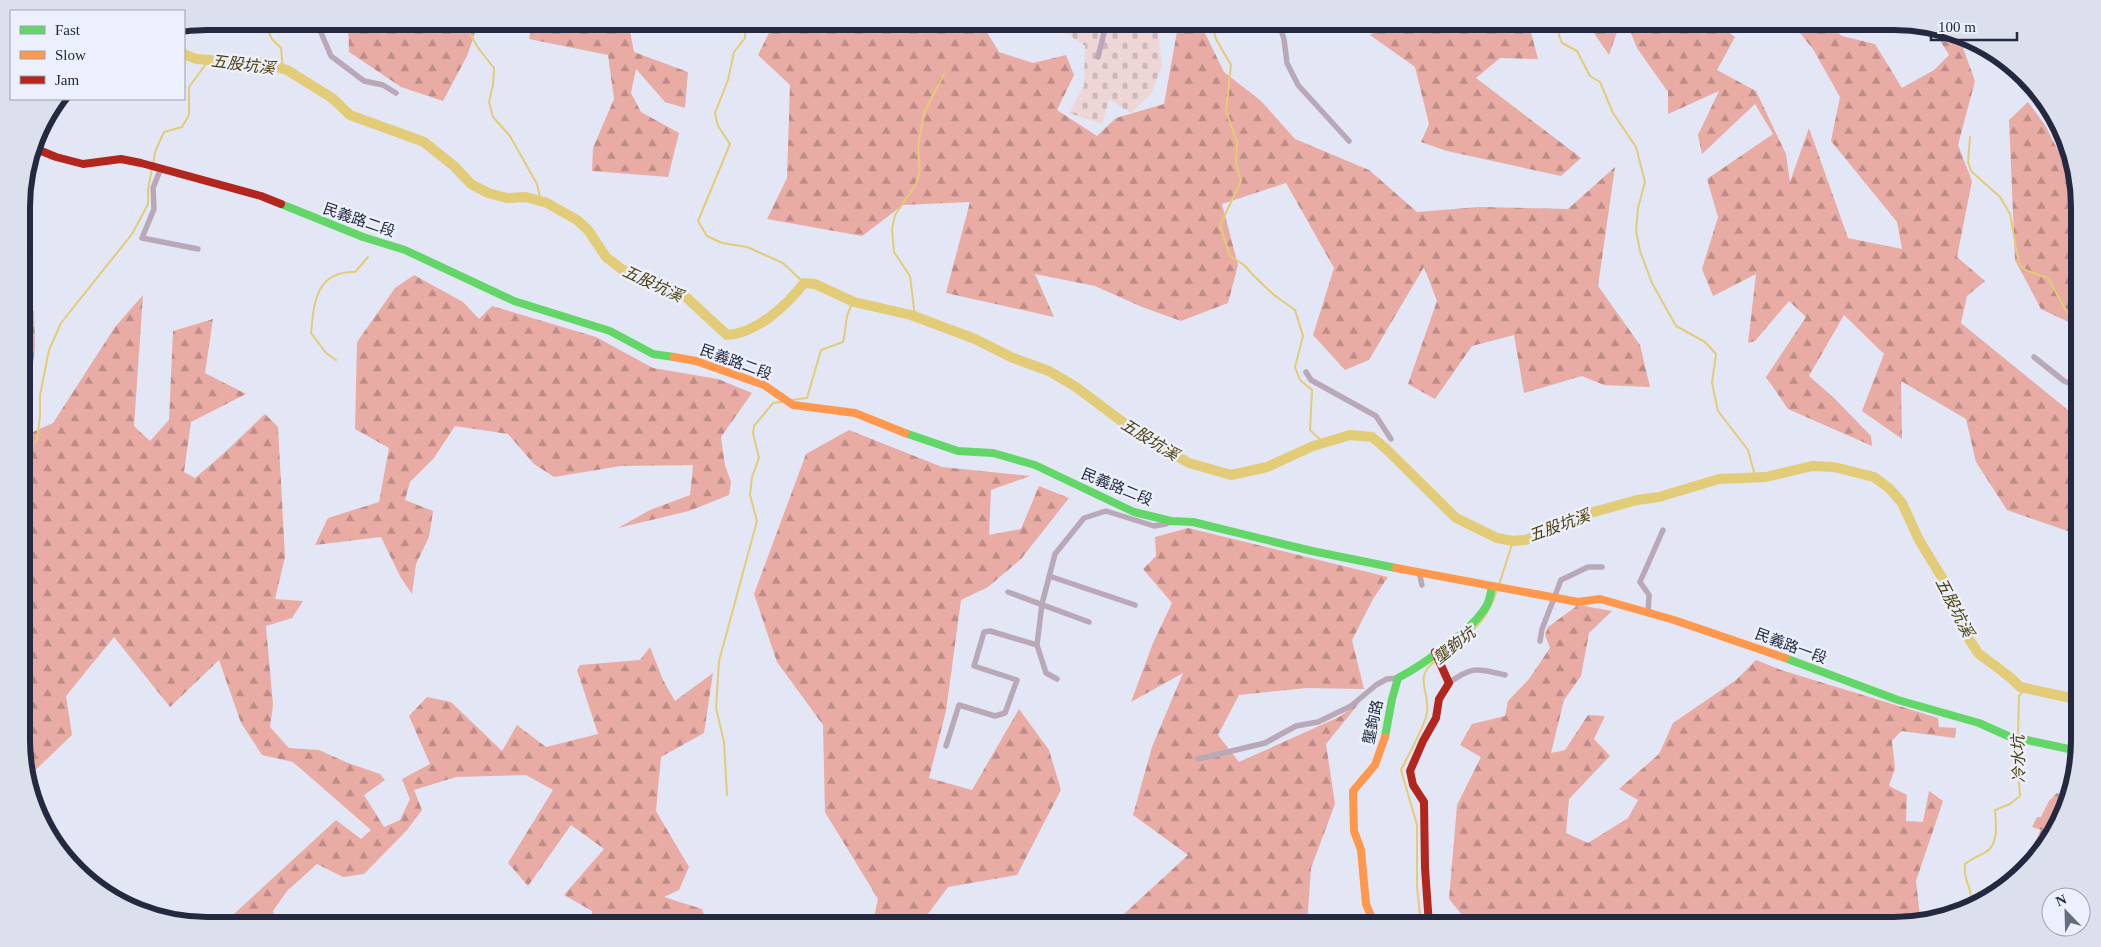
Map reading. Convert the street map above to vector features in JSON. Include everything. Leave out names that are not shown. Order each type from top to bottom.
[{"type":"main road","name":"民義路二段","points":[[39,150],[56,157],[83,164],[121,159],[155,166],[261,196],[363,237],[405,250],[514,301],[610,331],[653,354],[696,361],[764,385],[793,405],[855,413],[899,431],[958,451],[993,454],[1035,465],[1134,512],[1171,521],[1193,522],[1312,551],[1555,598]]},
{"type":"main road","points":[[1398,678],[1437,656],[1485,608],[1497,587]]},
{"type":"main road","name":"民義路一段","points":[[1555,598],[1578,602],[1600,599],[1674,620],[1898,700],[1979,723],[2018,738],[2071,749]]},
{"type":"main road","points":[[1429,917],[1424,802],[1413,785],[1410,771],[1423,741],[1436,718],[1439,699],[1449,683],[1437,656]]},
{"type":"main road","name":"壟鉤路","points":[[1371,917],[1366,904],[1361,850],[1354,831],[1353,791],[1376,762],[1385,740],[1388,714],[1398,678]]},
{"type":"street","points":[[320,30],[331,56],[364,81],[383,86],[396,94]]},
{"type":"street","points":[[1098,57],[1105,30]]},
{"type":"street","points":[[1281,30],[1287,63],[1298,85],[1349,141]]},
{"type":"street","points":[[155,166],[154,208],[142,238],[198,249]]},
{"type":"street","points":[[2034,357],[2064,381],[2071,384]]},
{"type":"street","points":[[1306,372],[1312,380],[1376,416],[1391,439]]},
{"type":"street","points":[[1056,679],[1046,673],[1037,645],[1042,604],[1055,554],[1084,518],[1106,512],[1154,526],[1171,521]]},
{"type":"street","points":[[1648,613],[1648,595],[1640,582],[1663,530]]},
{"type":"street","points":[[1540,641],[1542,630],[1561,580],[1588,568],[1602,567]]},
{"type":"street","points":[[1419,572],[1422,585]]},
{"type":"street","points":[[1049,576],[1135,605]]},
{"type":"street","points":[[1008,592],[1089,622]]},
{"type":"street","points":[[946,746],[959,705],[995,716],[1005,713],[1017,680],[974,666],[984,632],[990,631],[1037,645]]},
{"type":"street","points":[[1449,683],[1464,672],[1476,669],[1505,675]]},
{"type":"street","points":[[1198,759],[1265,743],[1296,726],[1318,722],[1351,706],[1376,685],[1387,679],[1398,678]]},
{"type":"green space","points":[[348,30],[474,30],[475,33],[467,56],[443,101],[401,87],[349,52]]},
{"type":"green space","points":[[531,30],[630,30],[634,52],[688,72],[685,108],[665,102],[636,69],[631,93],[641,112],[679,133],[668,177],[592,171],[593,148],[614,99],[608,55],[529,39]]},
{"type":"green space","points":[[770,30],[986,30],[999,52],[1033,63],[1066,55],[1074,75],[1057,110],[1097,136],[1116,118],[1164,104],[1177,30],[1203,30],[1224,72],[1261,101],[1295,139],[1369,170],[1417,212],[1479,207],[1568,209],[1615,167],[1598,286],[1640,345],[1650,387],[1604,385],[1582,376],[1524,393],[1514,335],[1472,346],[1435,399],[1408,384],[1437,301],[1424,267],[1369,360],[1345,370],[1313,335],[1334,268],[1286,183],[1222,204],[1238,265],[1228,303],[1181,321],[1142,307],[1095,286],[1035,274],[1054,317],[946,293],[970,202],[903,205],[862,236],[767,219],[787,178],[790,85],[758,55]]},
{"type":"green space","points":[[1061,30],[1158,30],[1162,66],[1151,94],[1131,113],[1109,99],[1102,124],[1069,113],[1084,86],[1085,46]]},
{"type":"green space","points":[[1378,30],[1530,30],[1538,59],[1500,58],[1476,78],[1581,158],[1561,176],[1447,151],[1421,142],[1429,124],[1415,67],[1370,35]]},
{"type":"green space","points":[[1592,30],[1618,30],[1609,55]]},
{"type":"green space","points":[[1630,30],[1725,30],[1735,37],[1717,70],[1756,91],[1786,154],[1790,182],[1809,128],[1848,238],[1902,249],[1897,222],[1831,141],[1840,97],[1813,49],[1797,30],[1835,30],[1842,36],[1875,44],[1902,88],[1934,70],[1949,55],[1937,35],[1962,44],[1975,81],[1958,145],[1972,181],[1957,257],[1985,281],[1967,296],[1961,323],[2071,412],[2071,532],[2007,510],[1976,462],[1966,419],[1901,381],[1902,439],[1862,411],[1884,354],[1844,315],[1809,376],[1834,398],[1871,436],[1872,446],[1788,409],[1766,377],[1806,317],[1789,301],[1755,341],[1748,343],[1756,274],[1713,296],[1702,269],[1718,217],[1707,179],[1773,134],[1755,104],[1702,154],[1698,135],[1719,91],[1668,114],[1668,92],[1637,48]]},
{"type":"green space","points":[[2028,102],[2045,125],[2067,168],[2071,196],[2071,323],[2041,309],[2015,260],[2009,120]]},
{"type":"green space","points":[[414,275],[463,302],[479,319],[492,306],[596,337],[653,368],[718,379],[752,393],[721,437],[725,465],[731,482],[729,495],[689,511],[618,528],[650,510],[690,495],[693,465],[621,466],[554,477],[534,464],[508,434],[455,426],[434,458],[410,482],[405,500],[433,511],[429,537],[416,564],[412,594],[401,578],[381,537],[315,545],[328,518],[379,502],[389,448],[355,429],[357,342],[395,288]]},
{"type":"green space","points":[[143,295],[134,426],[150,441],[169,420],[173,331],[213,319],[205,373],[246,394],[191,422],[184,472],[195,478],[265,414],[278,427],[285,557],[275,599],[303,601],[292,618],[266,626],[273,705],[270,727],[289,748],[319,750],[380,774],[385,780],[364,795],[384,827],[400,820],[410,799],[402,779],[430,764],[409,716],[427,697],[451,702],[502,751],[517,725],[546,747],[598,734],[577,670],[580,665],[640,660],[650,647],[663,680],[675,701],[713,673],[704,733],[661,757],[656,811],[689,867],[679,890],[664,897],[702,909],[704,917],[592,917],[592,911],[564,895],[604,849],[571,825],[528,886],[508,863],[553,790],[526,775],[456,777],[414,790],[422,810],[407,830],[364,874],[343,877],[317,864],[287,891],[273,911],[274,917],[231,917],[336,820],[361,839],[371,830],[293,762],[262,755],[241,723],[219,660],[170,707],[114,637],[66,696],[72,735],[33,772],[30,751],[30,433],[53,423],[115,327]]},
{"type":"green space","points":[[30,307],[34,311],[35,346],[30,395]]},
{"type":"green space","points":[[849,430],[942,467],[1030,476],[991,490],[989,535],[1021,529],[1039,486],[1069,498],[1021,559],[988,587],[961,600],[946,711],[929,778],[972,790],[1019,709],[1049,750],[1061,790],[1017,875],[948,887],[926,917],[874,917],[878,899],[825,812],[823,725],[777,662],[754,594],[806,454]]},
{"type":"green space","points":[[1188,528],[1388,577],[1373,599],[1352,640],[1364,689],[1307,688],[1239,695],[1218,735],[1239,762],[1339,717],[1360,702],[1326,744],[1335,804],[1311,868],[1308,917],[1121,917],[1188,855],[1133,815],[1152,747],[1183,673],[1131,702],[1153,643],[1172,603],[1143,569],[1156,556],[1155,537]]},
{"type":"green space","points":[[1578,605],[1612,611],[1589,633],[1581,676],[1564,700],[1551,753],[1565,750],[1588,715],[1605,716],[1594,739],[1610,756],[1569,799],[1566,833],[1588,843],[1628,818],[1638,800],[1619,789],[1659,754],[1673,723],[1736,680],[1756,660],[1781,670],[1938,718],[1939,727],[1956,728],[1955,738],[1901,731],[1892,741],[1895,768],[1889,786],[1907,795],[1906,821],[1923,822],[1929,791],[1943,801],[1916,881],[1920,915],[1899,913],[1899,917],[1462,917],[1463,916],[1449,899],[1457,805],[1481,757],[1460,745],[1472,724],[1505,716],[1508,701],[1529,679],[1550,648],[1545,635],[1548,627]]},
{"type":"green space","points":[[2057,793],[2063,794],[2053,818],[2031,852],[2041,830],[2032,827],[2037,817],[2041,817],[2049,801]]},
{"type":"waterway","points":[[268,30],[272,39],[281,48],[283,69]]},
{"type":"waterway","points":[[467,30],[494,68],[489,102],[493,117],[510,136],[537,184],[541,201]]},
{"type":"waterway","points":[[745,30],[745,38],[734,52],[728,80],[715,113],[718,126],[730,144],[698,221],[707,236],[722,243],[747,247],[783,263],[804,283]]},
{"type":"waterway","points":[[1214,30],[1216,39],[1231,65],[1226,111],[1237,142],[1236,164],[1241,181],[1220,225],[1230,256],[1244,265],[1274,295],[1295,310],[1303,336],[1295,367],[1300,380],[1312,390],[1310,430],[1324,443]]},
{"type":"waterway","points":[[1560,30],[1559,35],[1562,43],[1577,51],[1590,76],[1600,82],[1613,113],[1636,147],[1645,182],[1638,208],[1636,230],[1640,251],[1652,283],[1676,326],[1705,342],[1716,354],[1712,383],[1718,411],[1748,450],[1755,476]]},
{"type":"waterway","name":"五股坑溪","points":[[185,54],[196,59],[267,64],[287,70],[332,98],[350,115],[424,142],[454,166],[471,184],[488,193],[507,198],[526,197],[547,203],[577,220],[588,230],[606,257],[623,270],[658,281],[687,298],[727,335],[749,330],[760,324],[780,309],[804,283],[815,284],[854,302],[911,315],[975,339],[1013,358],[1049,371],[1076,387],[1144,438],[1189,463],[1231,475],[1267,467],[1313,446],[1350,435],[1372,437],[1456,518],[1497,538],[1513,541],[1525,540],[1540,535],[1572,518],[1637,500],[1659,497],[1719,479],[1766,477],[1812,466],[1834,467],[1874,477],[1889,488],[1902,503],[1919,540],[1941,576],[1969,639],[1978,653],[2020,687],[2071,698]]},
{"type":"waterway","points":[[153,165],[155,152],[164,132],[182,127],[189,115],[189,87],[208,61]]},
{"type":"waterway","points":[[915,317],[910,276],[894,252],[892,229],[895,215],[916,184],[920,171],[918,146],[924,113],[944,74]]},
{"type":"waterway","points":[[1970,137],[1968,162],[1971,171],[2000,197],[2010,214],[2019,263],[2025,270],[2048,278],[2071,317]]},
{"type":"waterway","points":[[30,447],[37,440],[40,395],[49,350],[61,323],[132,234],[148,204],[148,189],[152,169]]},
{"type":"waterway","points":[[336,360],[326,353],[311,333],[316,300],[320,290],[332,277],[342,273],[355,272],[368,257]]},
{"type":"waterway","points":[[792,400],[807,398],[821,350],[843,342],[847,316],[854,302]]},
{"type":"waterway","points":[[727,795],[724,742],[716,708],[719,661],[757,521],[750,495],[752,477],[759,458],[753,433],[754,426],[773,403],[782,402]]},
{"type":"waterway","name":"壟鉤坑","points":[[1499,585],[1513,541]]},
{"type":"waterway","name":"壟鉤坑","points":[[1441,657],[1482,620],[1493,601],[1497,589]]},
{"type":"waterway","name":"壟鉤坑","points":[[1420,917],[1417,887],[1417,825],[1401,770],[1426,718],[1425,672],[1437,660]]},
{"type":"waterway","name":"冷水坑","points":[[2018,735],[2019,696],[2026,688]]},
{"type":"waterway","name":"冷水坑","points":[[1970,900],[1965,864],[1986,852],[1993,844],[1996,833],[1995,810],[2010,804],[2020,796],[2017,755],[2018,740]]},
{"type":"traffic: fast","points":[[281,204],[363,237],[405,250],[514,301],[610,331],[653,354],[674,357]]},
{"type":"traffic: fast","points":[[905,433],[958,451],[993,453],[1035,465],[1134,512],[1171,521],[1193,522],[1312,551],[1396,568]]},
{"type":"traffic: fast","points":[[1385,737],[1398,678],[1434,656],[1471,625],[1487,605],[1492,586]]},
{"type":"traffic: fast","points":[[1785,658],[1898,700],[1979,723],[2008,736],[2071,750]]},
{"type":"traffic: slow","points":[[674,357],[696,361],[764,385],[793,405],[855,413],[905,433]]},
{"type":"traffic: slow","points":[[1396,568],[1578,602],[1600,599],[1674,620],[1785,658]]},
{"type":"traffic: slow","points":[[1372,917],[1366,904],[1361,850],[1354,831],[1353,791],[1375,765],[1385,737]]},
{"type":"traffic: jam","points":[[39,150],[83,164],[121,159],[141,163],[261,196],[281,204]]},
{"type":"traffic: jam","points":[[1428,917],[1425,868],[1424,802],[1413,785],[1410,771],[1423,741],[1436,718],[1439,699],[1449,683],[1435,652]]}]
